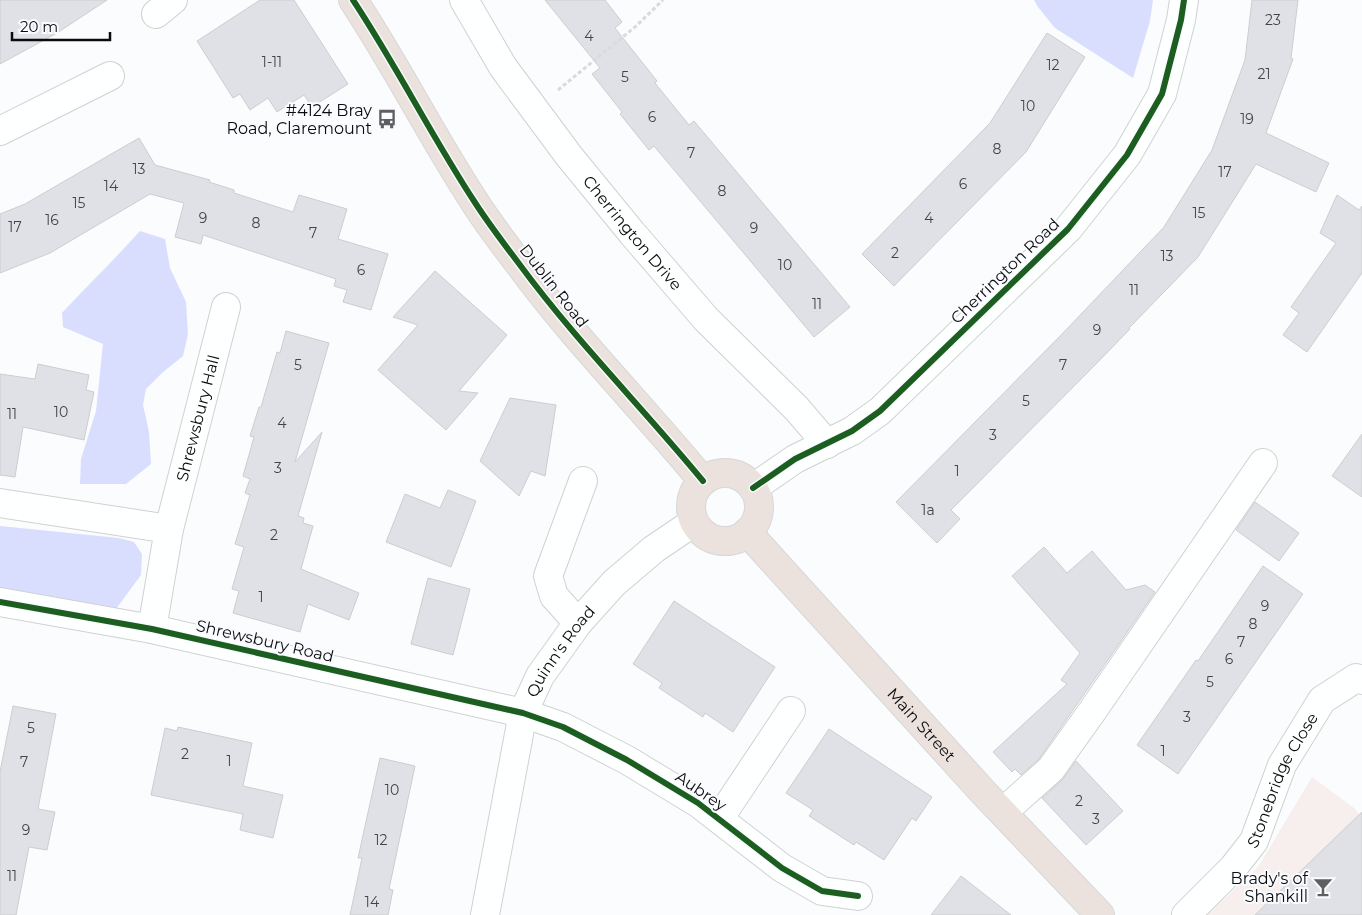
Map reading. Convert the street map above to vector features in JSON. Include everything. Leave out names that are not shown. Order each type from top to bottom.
[{"type":"main road","name":"Dublin Road","points":[[353,0],[474,201],[520,266],[584,346],[703,481]]},
{"type":"main road","points":[[735,475],[745,480],[753,488],[757,498],[758,513],[755,522],[747,532],[737,539],[727,541],[717,540],[703,534],[694,522],[691,505],[697,487],[703,481],[711,476],[735,475]]},
{"type":"main road","name":"Main Street","points":[[747,532],[1003,812],[1100,915]]},
{"type":"street","name":"Cherrington Drive","points":[[464,0],[503,67],[569,156],[706,319],[797,409],[827,444]]},
{"type":"street","name":"Cherrington Road","points":[[753,488],[795,459],[852,431],[880,411],[1068,229],[1127,155],[1162,94],[1182,20],[1184,0]]},
{"type":"street","points":[[0,131],[110,76]]},
{"type":"street","name":"Shrewsbury Hall","points":[[152,629],[169,529],[226,307]]},
{"type":"street","points":[[1003,812],[1051,769],[1097,705],[1262,463]]},
{"type":"street","points":[[578,623],[554,596],[548,576],[583,481]]},
{"type":"street","points":[[0,503],[169,529]]},
{"type":"street","name":"Quinn's Road","points":[[485,915],[523,713],[540,676],[578,623],[614,583],[647,554],[694,522]]},
{"type":"street","name":"Shrewsbury Road","points":[[0,602],[152,629],[523,713]]},
{"type":"street","name":"Stonebridge Close","points":[[1186,915],[1233,868],[1254,841],[1282,765],[1322,700],[1356,678],[1362,680]]},
{"type":"street","name":"Aubrey","points":[[719,819],[791,711]]},
{"type":"street","name":"Aubrey","points":[[523,713],[563,727],[627,760],[698,803],[782,868],[822,891],[858,896]]},
{"type":"path","points":[[534,109],[635,27],[663,0]]},
{"type":"shaded area","points":[[1034,0],[1153,0],[1150,21],[1133,78],[1055,28]]},
{"type":"shaded area","points":[[140,231],[165,239],[170,268],[186,302],[188,334],[183,356],[146,389],[143,405],[149,432],[151,464],[126,484],[80,484],[81,459],[96,411],[103,344],[63,327],[62,313]]},
{"type":"shaded area","points":[[0,526],[119,538],[134,542],[142,554],[141,575],[113,613],[0,591]]},
{"type":"shaded area","points":[[1312,777],[1354,808],[1362,817],[1362,915],[1207,915],[1258,867]]},
{"type":"building","points":[[0,0],[107,0],[57,33],[0,64]]},
{"type":"building","points":[[260,0],[294,0],[348,84],[312,107],[304,95],[277,112],[268,98],[250,110],[240,94],[233,98],[197,41]]},
{"type":"building","points":[[545,0],[605,0],[622,22],[615,28],[657,81],[655,83],[689,125],[694,121],[850,307],[814,337],[654,146],[649,150],[620,114],[622,112],[592,74],[600,68]]},
{"type":"building","points":[[1252,0],[1298,0],[1291,58],[1293,59],[1266,133],[1329,163],[1316,192],[1256,164],[1198,257],[1097,363],[951,510],[960,519],[937,543],[896,502],[1064,332],[1164,227],[1212,150],[1245,60]]},
{"type":"building","points":[[1047,33],[1085,57],[1026,152],[894,286],[862,254],[990,123]]},
{"type":"building","points":[[139,138],[155,165],[210,180],[209,182],[234,190],[234,193],[293,212],[299,195],[347,209],[338,239],[388,254],[371,310],[343,302],[347,290],[334,286],[336,279],[203,235],[201,244],[175,237],[184,203],[150,194],[50,253],[0,273],[0,214],[25,204]]},
{"type":"building","points":[[1337,195],[1359,210],[1362,206],[1362,273],[1307,352],[1283,335],[1299,313],[1291,307],[1336,243],[1320,233]]},
{"type":"building","points":[[435,271],[507,335],[459,391],[478,393],[446,430],[378,370],[418,325],[393,317]]},
{"type":"building","points":[[286,331],[329,343],[295,462],[322,432],[298,516],[304,518],[303,523],[313,526],[301,569],[359,593],[349,620],[308,604],[300,632],[233,613],[239,591],[232,589],[244,547],[235,544],[250,495],[245,493],[250,479],[243,476],[254,437],[250,436],[259,407],[261,407],[277,352],[280,353]]},
{"type":"building","points":[[38,364],[89,375],[86,390],[94,392],[84,440],[23,427],[15,477],[0,475],[0,374],[35,379]]},
{"type":"building","points":[[510,398],[556,405],[545,476],[531,471],[519,496],[480,461]]},
{"type":"building","points":[[1362,434],[1362,497],[1332,476]]},
{"type":"building","points":[[448,490],[476,501],[451,567],[386,542],[405,494],[440,508]]},
{"type":"building","points":[[1255,502],[1299,533],[1279,561],[1236,530]]},
{"type":"building","points":[[1044,547],[1067,573],[1092,551],[1126,590],[1145,585],[1155,592],[1039,759],[1021,775],[1015,769],[1012,772],[993,752],[1067,684],[1061,680],[1080,653],[1012,576]]},
{"type":"building","points":[[1263,566],[1303,594],[1178,774],[1137,745],[1196,660],[1198,661]]},
{"type":"building","points":[[428,578],[470,589],[453,655],[411,644]]},
{"type":"building","points":[[674,601],[775,667],[733,732],[705,713],[703,717],[659,688],[662,683],[633,664]]},
{"type":"building","points":[[13,706],[56,714],[38,809],[55,812],[47,850],[29,847],[16,915],[0,915],[0,772]]},
{"type":"building","points":[[178,727],[252,743],[243,786],[283,795],[273,838],[240,830],[243,814],[151,795],[165,728],[177,731]]},
{"type":"building","points":[[829,729],[932,797],[916,821],[912,818],[884,860],[856,842],[854,845],[809,816],[813,810],[786,793]]},
{"type":"building","points":[[380,758],[415,766],[389,889],[393,890],[388,915],[350,915],[362,858],[358,858]]},
{"type":"building","points":[[1076,761],[1123,811],[1086,845],[1042,798],[1062,780]]},
{"type":"building","name":"Brady's of Shankill","points":[[1362,812],[1362,915],[1255,915]]},
{"type":"building","points":[[961,876],[1011,915],[931,915]]},
{"type":"cycle path","points":[[353,0],[458,176],[496,233],[564,321],[703,481]]},
{"type":"cycle path","points":[[753,488],[795,459],[852,431],[880,411],[1068,229],[1127,155],[1162,94],[1181,20],[1184,0]]},
{"type":"cycle path","points":[[0,602],[152,629],[523,713],[563,727],[627,760],[698,803],[782,868],[822,891],[858,896]]},
{"type":"place","name":"#4124 Bray Road, Claremount","points":[[387,119]]},
{"type":"place","name":"Brady's of Shankill","points":[[1323,887]]}]
